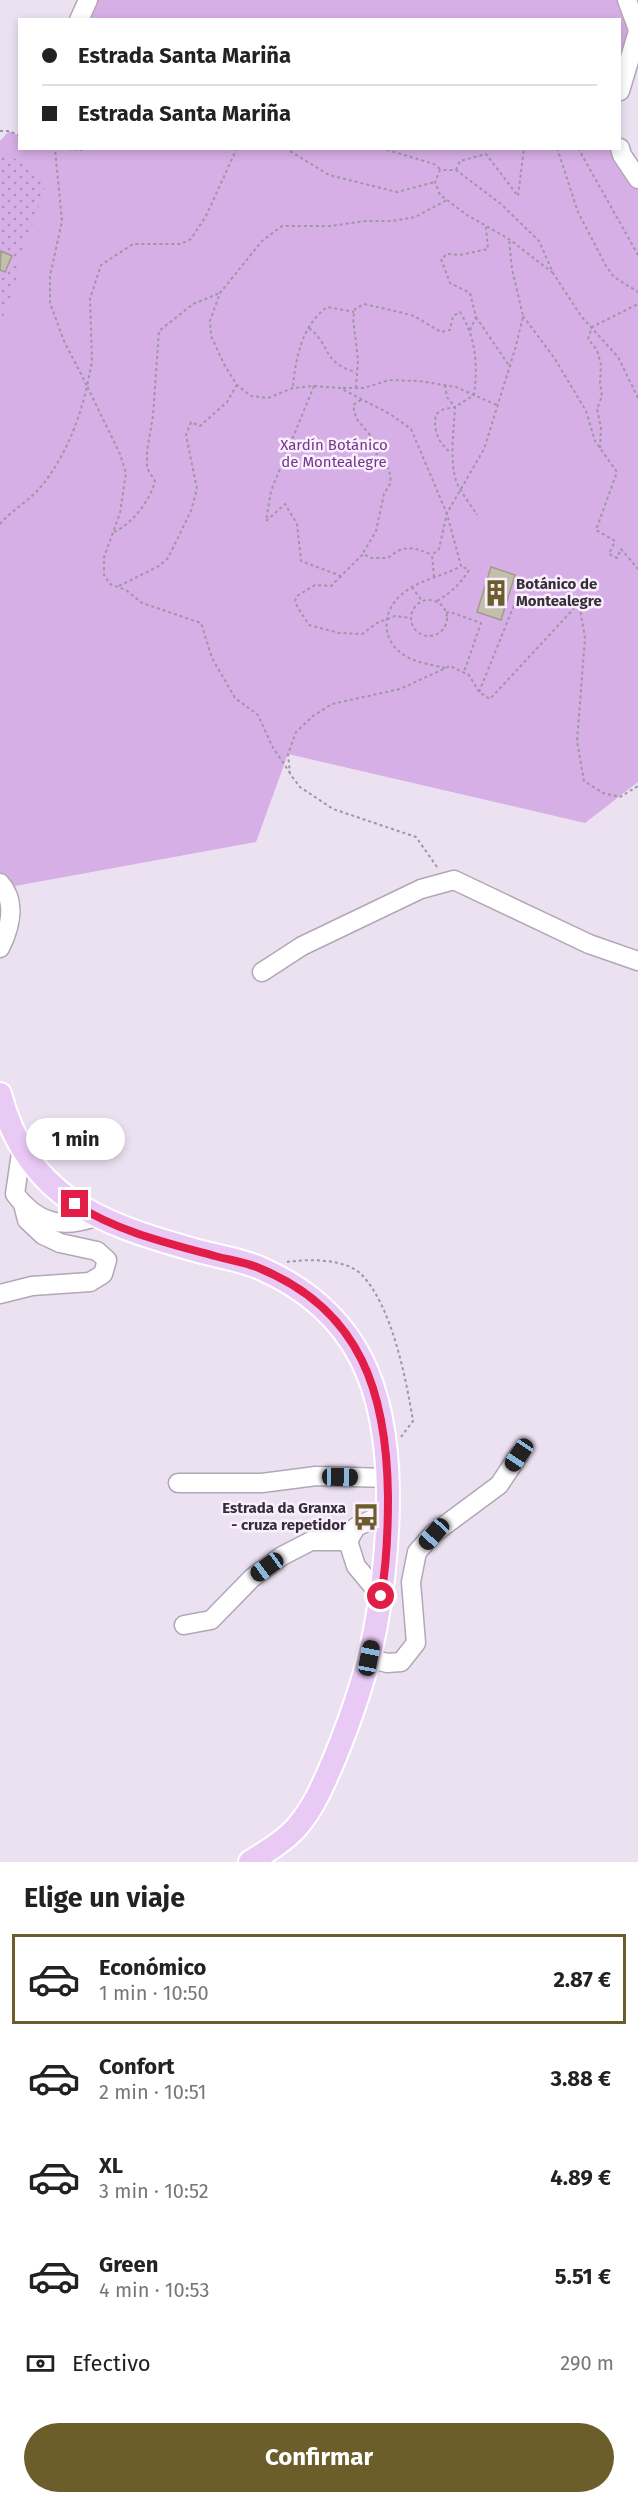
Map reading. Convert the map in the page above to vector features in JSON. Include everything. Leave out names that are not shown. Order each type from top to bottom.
[{"type":"main road","points":[[0,1094],[9,1122],[22,1146],[49,1182],[75,1204],[95,1217],[128,1230],[258,1267],[288,1282],[315,1302],[351,1341],[370,1376],[382,1417],[388,1478],[388,1512],[386,1559],[369,1658],[348,1727],[320,1793],[308,1814],[294,1830],[250,1862]]},
{"type":"street","points":[[80,18],[88,0]]},
{"type":"street","points":[[621,88],[638,30],[627,0]]},
{"type":"street","points":[[621,150],[638,179]]},
{"type":"street","points":[[262,972],[302,946],[421,889],[454,880],[589,944],[638,961]]},
{"type":"street","points":[[0,884],[4,888],[11,910],[8,933],[0,948]]},
{"type":"street","points":[[22,1146],[15,1194],[23,1204],[42,1219],[75,1224],[95,1217]]},
{"type":"street","points":[[0,1294],[32,1286],[90,1282],[103,1274],[107,1260],[97,1251],[60,1243],[43,1235],[27,1220],[23,1204]]},
{"type":"street","points":[[369,1658],[387,1663],[400,1662],[416,1643],[411,1582],[417,1552],[434,1534],[499,1485],[519,1455]]},
{"type":"street","points":[[178,1483],[262,1483],[316,1476],[388,1478]]},
{"type":"street","points":[[381,1596],[356,1566],[348,1541],[356,1527],[388,1512]]},
{"type":"street","points":[[184,1626],[211,1620],[252,1578],[282,1556],[311,1541],[348,1541]]},
{"type":"path","points":[[0,132],[9,131],[18,135]]},
{"type":"path","points":[[55,150],[62,221],[50,276],[50,303],[64,341],[120,454],[126,473],[120,513],[104,557],[104,575],[110,584],[126,590],[142,603],[201,623],[212,658],[235,698],[258,715],[272,746],[300,787],[333,809],[416,837],[447,882]]},
{"type":"path","points":[[0,524],[10,512],[38,490],[76,427],[92,362],[90,299],[101,266],[133,244],[181,244],[192,239],[206,216],[236,150]]},
{"type":"path","points":[[288,150],[329,176],[397,192],[435,182]]},
{"type":"path","points":[[388,150],[434,164],[440,170],[456,170],[501,204],[539,241],[553,273],[581,316],[618,357],[638,398]]},
{"type":"path","points":[[456,170],[460,161],[486,154],[518,196],[524,150]]},
{"type":"path","points":[[558,150],[579,212],[606,266],[614,277],[638,292]]},
{"type":"path","points":[[579,150],[638,255]]},
{"type":"path","points":[[440,170],[435,182],[440,195],[485,226],[509,239],[553,273]]},
{"type":"path","points":[[447,200],[415,217],[392,221],[366,221],[330,226],[282,226],[262,242],[220,293],[210,321],[211,336],[237,385],[251,396],[268,398],[293,388],[314,386],[364,388],[389,380],[419,381],[456,387],[499,405]]},
{"type":"path","points":[[485,226],[489,249],[460,255],[447,254],[441,259],[450,283],[471,293],[476,317],[510,368]]},
{"type":"path","points":[[509,239],[512,269],[523,316],[555,359],[586,411],[595,441],[617,472],[596,530],[615,541],[609,554],[616,558],[621,549],[638,569]]},
{"type":"path","points":[[112,533],[125,527],[152,493],[155,481],[147,468],[147,451],[153,416],[159,331],[193,304],[220,293]]},
{"type":"path","points":[[356,388],[358,360],[353,318],[355,309],[364,304],[414,316],[441,332],[450,330],[453,316],[460,312],[470,330],[477,371],[474,395]]},
{"type":"path","points":[[600,448],[601,428],[597,409],[602,396],[601,365],[597,350],[588,339],[592,327],[638,304]]},
{"type":"path","points":[[293,388],[297,351],[318,314],[327,307],[354,312]]},
{"type":"path","points":[[432,555],[439,549],[447,514],[484,449],[510,368],[523,316]]},
{"type":"path","points":[[470,330],[476,317]]},
{"type":"path","points":[[309,328],[318,335],[333,361],[341,368],[356,372]]},
{"type":"path","points":[[118,587],[159,566],[168,558],[191,511],[197,489],[186,435],[188,428],[191,422],[200,426],[227,402],[237,385]]},
{"type":"path","points":[[445,385],[447,397],[454,407],[454,446],[451,453]]},
{"type":"path","points":[[314,386],[271,491],[266,521],[285,504],[297,524],[301,561],[341,576]]},
{"type":"path","points":[[340,388],[390,414],[411,429],[447,514],[461,566],[469,570],[456,589],[436,602],[422,601],[413,609],[411,618],[416,630],[426,636],[442,631],[447,620],[447,613],[436,602]]},
{"type":"path","points":[[474,395],[436,414],[434,425],[437,436],[451,453],[456,482],[477,515]]},
{"type":"path","points":[[361,400],[353,405],[356,418],[369,435],[367,442],[389,469],[392,482],[384,494],[376,531],[363,554],[331,586],[315,585],[297,596],[295,601],[309,625],[328,632],[362,634],[377,623],[385,622],[395,616],[411,618]]},
{"type":"path","points":[[363,554],[371,558],[388,558],[396,551],[407,547],[432,555]]},
{"type":"path","points":[[432,555],[434,577]]},
{"type":"path","points":[[445,668],[409,658],[396,649],[388,637],[385,622],[390,607],[405,591],[461,566]]},
{"type":"path","points":[[412,587],[422,601]]},
{"type":"path","points":[[479,692],[521,588],[540,590]]},
{"type":"path","points":[[290,774],[288,754],[296,732],[313,716],[332,704],[400,689],[450,666],[469,675],[479,692],[490,699],[579,603],[585,638],[577,741],[584,781],[603,793],[620,797],[638,786]]},
{"type":"path","points":[[447,613],[450,612],[481,623],[464,673]]},
{"type":"green space","points":[[93,0],[618,0],[638,30],[621,87],[621,18],[80,18]]},
{"type":"green space","name":"Xardín Botánico de Montealegre","points":[[9,131],[18,136],[18,150],[621,150],[638,179],[638,782],[585,823],[288,754],[256,842],[4,888],[0,886],[0,141]]},
{"type":"green space","points":[[0,148],[47,182],[19,264],[15,286],[0,324]]},
{"type":"building","points":[[1,251],[12,256],[5,272],[0,270]]},
{"type":"building","name":"Botánico de Montealegre","points":[[491,567],[515,575],[501,620],[477,612]]},
{"type":"place","name":"Botánico de Montealegre","points":[[496,593]]},
{"type":"place","name":"Estrada da Granxa - cruza repetidor","points":[[366,1517]]},
{"type":"route","points":[[75,1204],[95,1217],[128,1230],[258,1267],[288,1282],[328,1314],[356,1347],[377,1396],[387,1456],[387,1542],[381,1596]]}]
